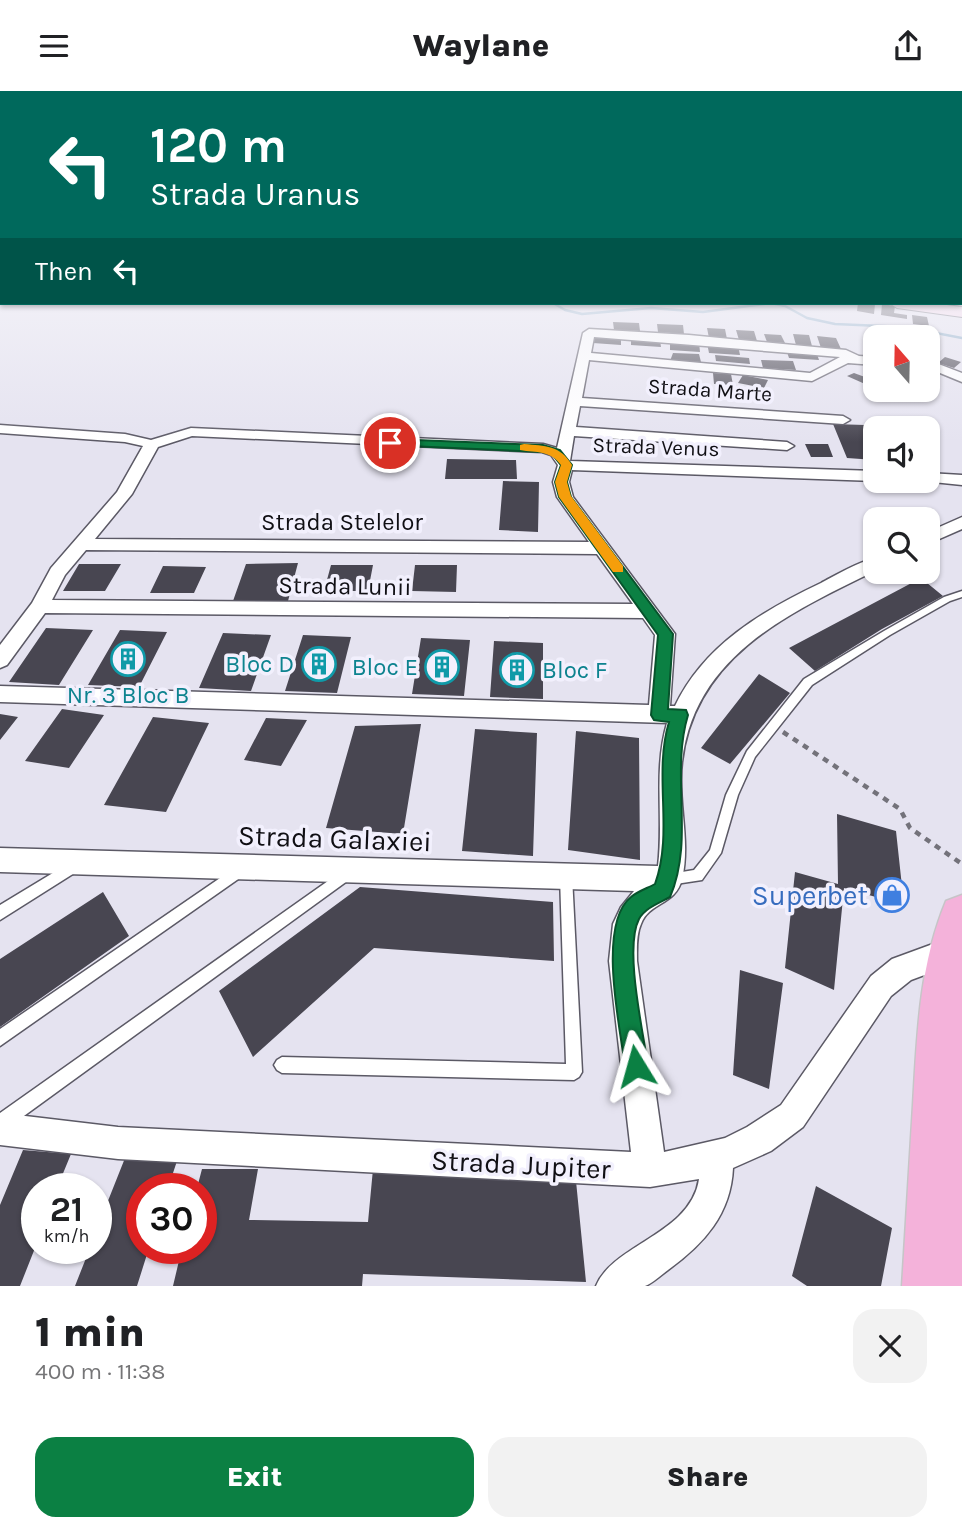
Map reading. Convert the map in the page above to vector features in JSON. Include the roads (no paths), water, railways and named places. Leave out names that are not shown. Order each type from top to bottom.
[{"type":"main road","points":[[933,1286],[943,1010],[957,934]]},
{"type":"street","points":[[650,1170],[623,961],[623,936],[630,914],[638,904],[663,890],[668,880],[672,847],[670,764],[673,736],[665,634],[562,489],[568,431],[587,336],[594,332],[841,353],[863,359]]},
{"type":"street","points":[[583,356],[812,377],[840,361],[854,358]]},
{"type":"street","points":[[940,369],[962,379]]},
{"type":"street","points":[[940,375],[962,379]]},
{"type":"street","name":"Strada Marte","points":[[574,402],[843,420]]},
{"type":"street","points":[[0,429],[125,438],[152,444],[124,493],[57,572],[40,606],[0,660]]},
{"type":"street","points":[[568,431],[787,446]]},
{"type":"street","name":"Strada Venus","points":[[152,444],[191,432],[543,448],[556,452],[564,462],[863,475]]},
{"type":"street","points":[[940,479],[962,480]]},
{"type":"street","points":[[940,533],[962,522]]},
{"type":"street","name":"Strada Stelelor","points":[[82,544],[603,548]]},
{"type":"street","points":[[670,715],[716,658],[736,643],[777,616],[863,570]]},
{"type":"street","name":"Strada Lunii","points":[[40,606],[475,612],[650,611]]},
{"type":"street","points":[[0,694],[670,715]]},
{"type":"street","name":"Strada Galaxiei","points":[[0,860],[668,880]]},
{"type":"street","name":"Strada Jupiter","points":[[0,1129],[118,1143],[650,1170],[691,1166],[717,1160],[739,1150],[792,1117],[881,986],[902,969],[957,934]]},
{"type":"street","points":[[614,1286],[693,1228],[707,1209],[714,1192],[717,1160]]},
{"type":"lane","points":[[668,880],[697,876],[715,853],[732,795],[751,754],[808,682],[887,633],[947,599],[962,594]]},
{"type":"lane","points":[[0,913],[79,862]]},
{"type":"lane","points":[[0,1038],[244,867]]},
{"type":"lane","points":[[0,1123],[351,870]]},
{"type":"lane","points":[[282,1066],[573,1072],[566,876]]},
{"type":"waterway","points":[[925,331],[962,338]]},
{"type":"place","name":"Nr. 3 Bloc B","points":[[128,659]]},
{"type":"place","name":"Bloc D","points":[[319,664]]},
{"type":"place","name":"Bloc E","points":[[442,667]]},
{"type":"place","name":"Bloc F","points":[[517,670]]},
{"type":"place","name":"Superbet","points":[[892,895]]}]
